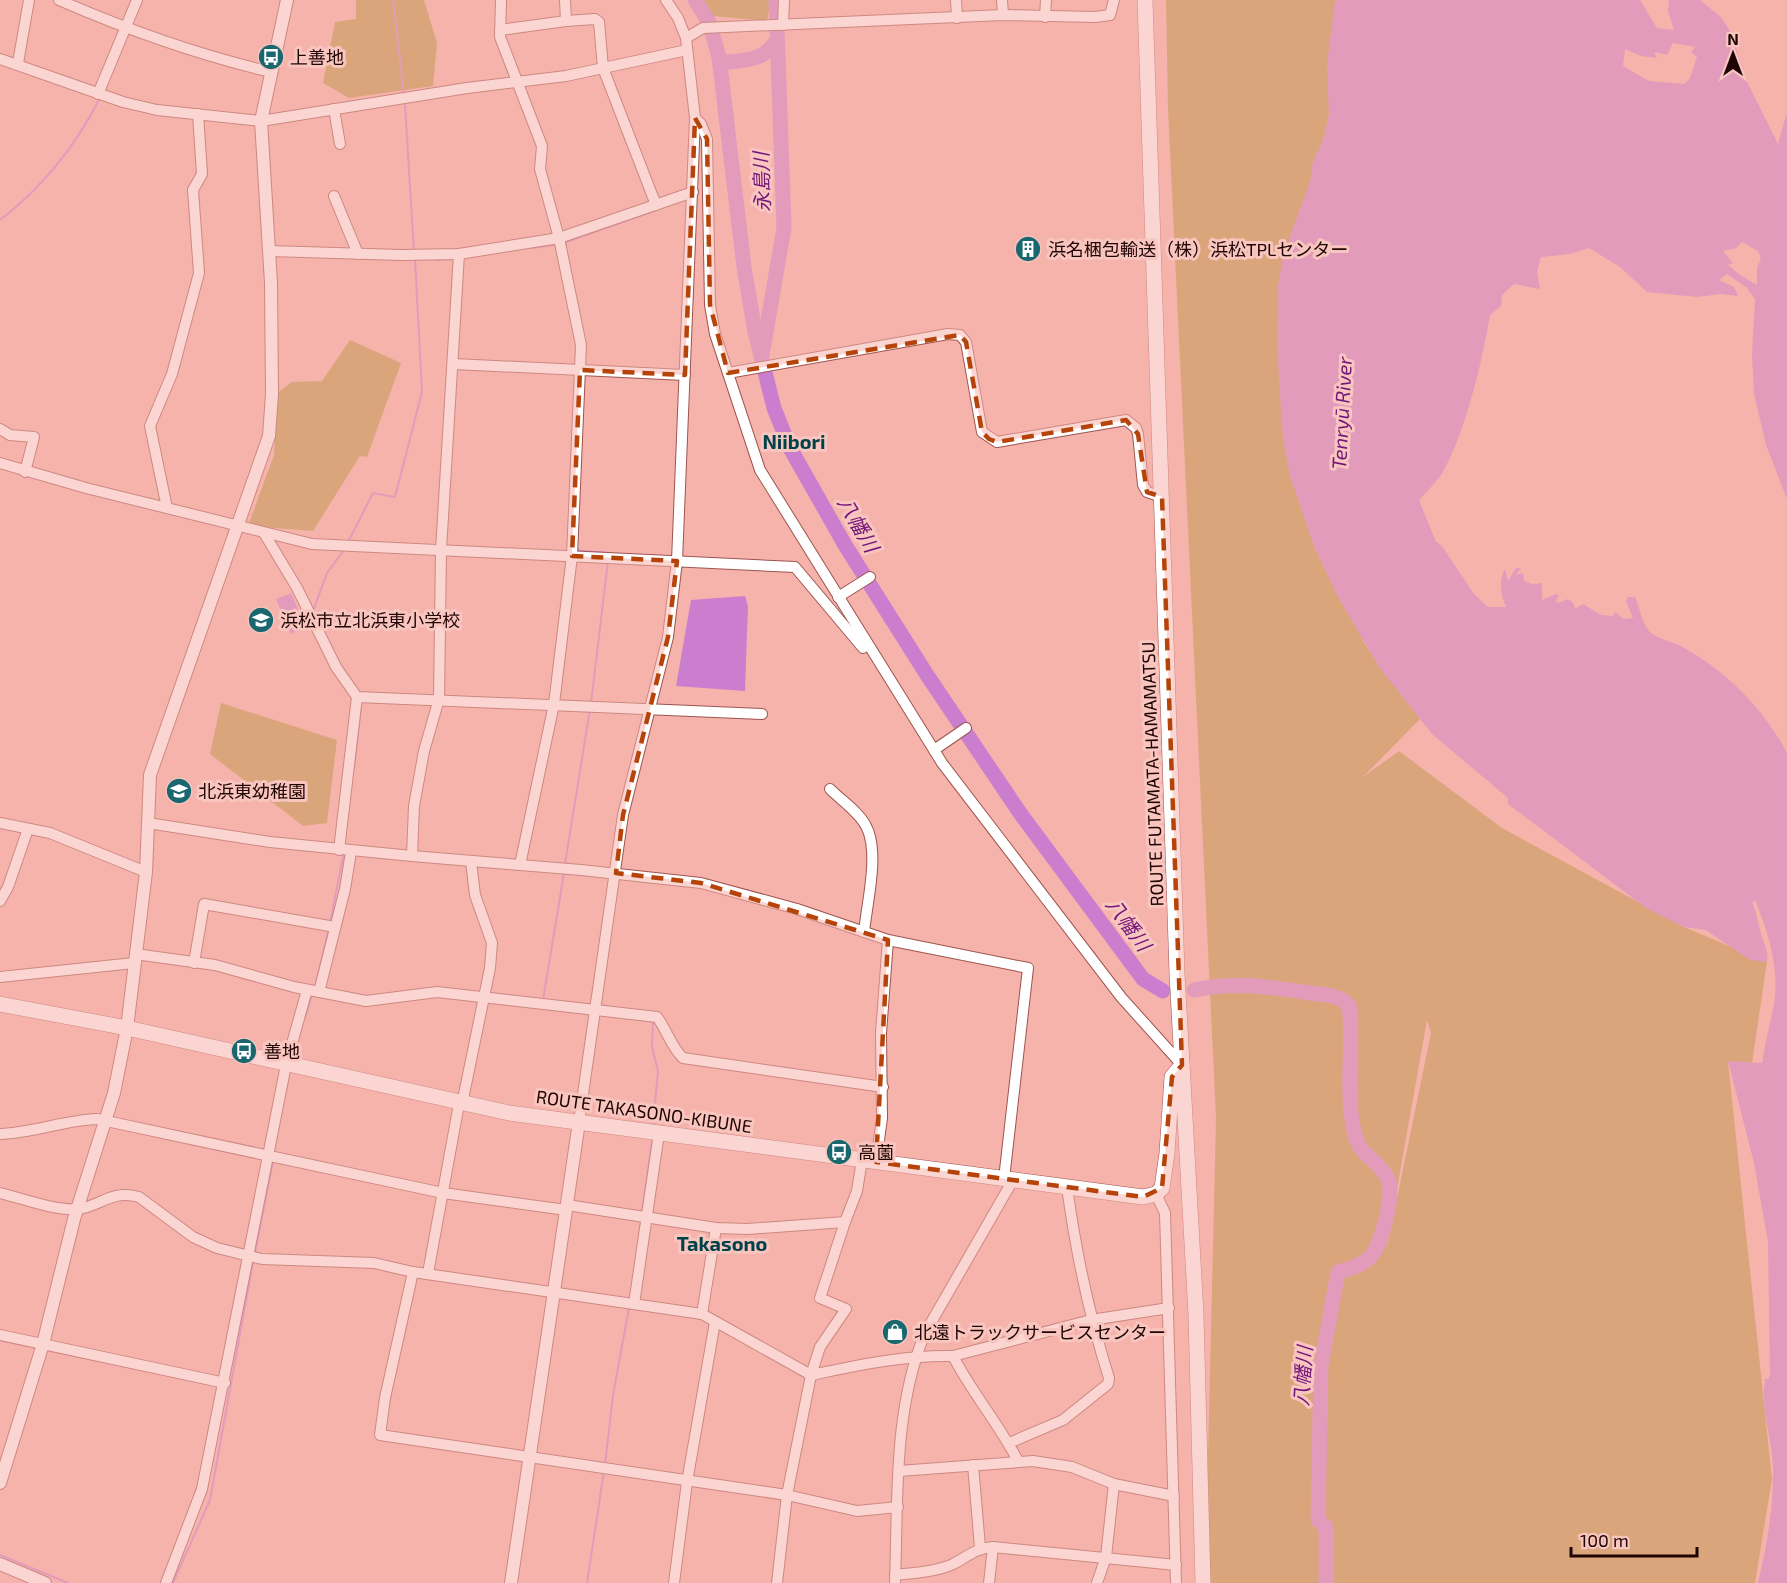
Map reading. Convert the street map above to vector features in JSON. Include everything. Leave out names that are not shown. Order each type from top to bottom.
[{"type":"main road","name":"ROUTE FUTAMATA-HAMAMATSU","points":[[1145,0],[1182,1065],[1196,1315],[1203,1583]]},
{"type":"main road","name":"ROUTE TAKASONO-KIBUNE","points":[[0,1004],[127,1028],[461,1104],[659,1133],[1143,1197],[1156,1194]]},
{"type":"main road","points":[[1156,1194],[1162,1188],[1164,1178],[1172,1077],[1182,1065]]},
{"type":"street","points":[[18,63],[29,0]]},
{"type":"street","points":[[59,0],[125,29],[228,62],[271,72]]},
{"type":"street","points":[[98,94],[137,0]]},
{"type":"street","points":[[0,1483],[42,1344],[78,1210],[107,1120],[127,1028],[146,872],[147,790],[156,752],[239,527],[262,459],[271,418],[270,251],[261,121],[287,0]]},
{"type":"street","points":[[501,0],[500,37],[542,146],[540,168],[559,238],[578,327],[580,370],[572,555],[554,704],[520,865]]},
{"type":"street","points":[[564,0],[566,21]]},
{"type":"street","points":[[511,1583],[623,815],[668,637],[677,561],[695,118],[686,38],[678,18],[666,0]]},
{"type":"street","points":[[783,25],[784,0]]},
{"type":"street","points":[[956,0],[957,18]]},
{"type":"street","points":[[1002,0],[1003,15]]},
{"type":"street","points":[[1045,17],[1046,0]]},
{"type":"street","points":[[686,38],[703,28],[1003,15],[1045,17],[1110,15],[1114,0]]},
{"type":"street","points":[[500,30],[566,21],[595,19],[599,22],[603,68],[656,205]]},
{"type":"street","points":[[0,59],[18,63],[98,94],[158,110],[261,121],[518,82],[687,51]]},
{"type":"street","points":[[334,109],[340,144]]},
{"type":"street","points":[[167,508],[150,426],[172,374],[199,273],[193,196],[194,185],[202,174],[198,114]]},
{"type":"street","points":[[695,118],[701,124],[707,139],[710,305],[715,334],[760,470],[934,750],[1121,997],[1182,1065]]},
{"type":"street","points":[[270,251],[459,254],[559,238],[693,192]]},
{"type":"street","points":[[334,196],[358,254]]},
{"type":"street","points":[[412,856],[411,820],[424,751],[439,699],[441,550],[459,254]]},
{"type":"street","points":[[728,373],[948,334],[960,336],[966,342],[982,432],[988,439],[997,442],[1126,420],[1136,428],[1138,434],[1143,485],[1147,492],[1162,497]]},
{"type":"street","points":[[454,364],[685,375]]},
{"type":"street","points":[[0,429],[10,435],[34,437],[25,472]]},
{"type":"street","points":[[0,463],[25,472],[312,544],[795,567],[882,668]]},
{"type":"street","points":[[264,533],[297,588],[336,667],[357,697],[345,851],[319,992]]},
{"type":"street","points":[[838,597],[870,577]]},
{"type":"street","points":[[357,697],[762,714]]},
{"type":"street","points":[[934,750],[966,728]]},
{"type":"street","points":[[830,789],[867,827],[872,848],[872,874],[864,932]]},
{"type":"street","points":[[0,823],[50,834],[146,872]]},
{"type":"street","points":[[148,823],[345,851],[616,873],[700,884],[797,909],[888,940],[1028,968],[1009,1179],[925,1334],[914,1359],[907,1399],[900,1471],[895,1579],[951,1564],[980,1547],[1176,1565]]},
{"type":"street","points":[[0,901],[8,887],[28,829]]},
{"type":"street","points":[[428,1273],[485,996],[492,943],[475,895],[471,861]]},
{"type":"street","points":[[194,963],[204,904],[332,926]]},
{"type":"street","points":[[777,1583],[787,1495],[811,1375],[820,1347],[846,1309],[820,1298],[845,1222],[869,1161],[883,1087],[881,1033],[888,940]]},
{"type":"street","points":[[0,977],[134,959],[215,965],[307,990],[366,1001],[437,992],[596,1009],[657,1017],[668,1031],[676,1051],[690,1060],[883,1087]]},
{"type":"street","points":[[166,1583],[202,1489],[225,1383],[286,1065],[307,990]]},
{"type":"street","points":[[0,1134],[29,1132],[81,1119],[107,1120],[443,1193],[644,1216],[716,1228],[845,1222]]},
{"type":"street","points":[[631,1304],[659,1133]]},
{"type":"street","points":[[1009,1443],[1063,1420],[1108,1384],[1109,1378],[1091,1320],[1075,1247],[1067,1187]]},
{"type":"street","points":[[0,1193],[78,1210],[114,1196],[139,1197],[193,1237],[217,1248],[248,1256],[281,1260],[374,1263],[413,1272],[702,1314],[811,1375],[886,1359],[914,1359],[921,1355],[953,1356],[1091,1320],[1169,1308]]},
{"type":"street","points":[[1156,1194],[1165,1214],[1176,1583]]},
{"type":"street","points":[[702,1314],[716,1228]]},
{"type":"street","points":[[413,1272],[385,1398],[380,1436],[787,1495],[856,1511],[898,1507]]},
{"type":"street","points":[[674,1583],[687,1482],[714,1322]]},
{"type":"street","points":[[0,1335],[225,1383]]},
{"type":"street","points":[[953,1356],[969,1388],[1009,1443],[1018,1461]]},
{"type":"street","points":[[900,1471],[1018,1461],[1071,1467],[1114,1484],[1174,1496]]},
{"type":"street","points":[[973,1465],[980,1547]]},
{"type":"street","points":[[1096,1583],[1107,1557],[1114,1484]]},
{"type":"street","points":[[989,1583],[993,1547]]},
{"type":"street","points":[[0,1564],[45,1583]]},
{"type":"highlighted area","points":[[695,118],[707,139],[710,305],[728,373],[960,335],[966,342],[982,432],[989,439],[997,442],[1126,420],[1138,434],[1147,492],[1162,497],[1182,1065],[1172,1077],[1162,1188],[1143,1197],[876,1162],[888,940],[701,883],[616,873],[623,815],[668,637],[677,561],[572,556],[580,370],[685,375]]},
{"type":"shaded area","points":[[356,0],[424,0],[437,43],[433,86],[349,98],[323,83],[335,22],[356,19]]},
{"type":"shaded area","points":[[703,0],[771,0],[767,21],[713,16]]},
{"type":"shaded area","points":[[1166,0],[1347,0],[1329,115],[1277,348],[1364,643],[1420,719],[1363,777],[1399,751],[1502,828],[1684,927],[1767,962],[1752,1063],[1728,1062],[1772,1479],[1755,1583],[1205,1583],[1216,1118],[1168,109]],"holes":[[[1427,1020],[1431,1033],[1386,1252]]]},
{"type":"shaded area","points":[[350,340],[401,363],[367,457],[360,456],[313,531],[248,526],[274,455],[277,393],[292,382],[322,381]]},
{"type":"shaded area","points":[[221,703],[337,740],[327,823],[303,826],[210,754]]},
{"type":"water","name":"Tenryū River","points":[[1335,0],[1640,0],[1657,28],[1674,30],[1668,11],[1669,0],[1700,0],[1722,18],[1730,31],[1748,84],[1778,144],[1787,112],[1787,499],[1766,445],[1754,394],[1752,355],[1755,299],[1747,288],[1727,274],[1719,280],[1734,287],[1738,296],[1721,294],[1697,297],[1647,292],[1620,267],[1589,248],[1570,254],[1541,257],[1537,272],[1540,289],[1514,284],[1502,295],[1501,306],[1490,315],[1477,376],[1458,440],[1441,475],[1419,500],[1436,542],[1442,546],[1474,594],[1488,607],[1506,607],[1501,583],[1503,573],[1505,569],[1508,581],[1516,568],[1521,568],[1515,575],[1523,573],[1524,581],[1532,584],[1542,583],[1542,600],[1556,594],[1559,595],[1556,601],[1558,603],[1568,599],[1573,603],[1575,609],[1583,604],[1601,615],[1613,616],[1615,612],[1624,619],[1633,618],[1626,601],[1628,597],[1635,597],[1642,619],[1649,631],[1686,649],[1730,681],[1756,707],[1787,753],[1787,1583],[1758,1583],[1769,1525],[1773,1482],[1772,1456],[1764,1401],[1765,1379],[1769,1379],[1770,1374],[1768,1242],[1754,1163],[1728,1061],[1762,1063],[1774,1004],[1775,978],[1772,951],[1755,900],[1752,903],[1766,949],[1767,962],[1750,960],[1706,930],[1684,927],[1646,908],[1508,804],[1508,798],[1432,734],[1379,667],[1338,597],[1315,549],[1290,476],[1283,439],[1277,348],[1278,286],[1283,256],[1310,182],[1313,161],[1324,138],[1329,115],[1327,64]],"holes":[[[1673,43],[1695,47],[1691,52],[1697,57],[1690,78],[1685,84],[1649,81],[1623,66],[1625,49],[1641,56],[1657,58],[1654,52],[1667,55]],[[1742,242],[1758,251],[1761,259],[1757,267],[1757,285],[1728,265],[1733,263],[1723,251],[1736,248]]]},
{"type":"water","points":[[291,593],[306,628],[291,634],[276,599]]},
{"type":"water","points":[[745,596],[748,606],[745,691],[676,686],[691,600]]},
{"type":"waterway","points":[[393,0],[404,94]]},
{"type":"waterway","name":"八幡川","points":[[695,0],[709,22],[719,57],[744,267],[755,332],[774,408],[790,448],[845,545],[927,675],[1020,813],[1143,979],[1163,991]]},
{"type":"waterway","name":"永島川","points":[[762,355],[784,228],[776,0]]},
{"type":"waterway","points":[[720,63],[752,59],[765,53],[776,41]]},
{"type":"waterway","points":[[0,220],[30,194],[57,165],[80,133],[100,98]]},
{"type":"waterway","points":[[405,105],[414,251]]},
{"type":"waterway","points":[[566,246],[566,242],[654,211]]},
{"type":"waterway","points":[[532,248],[553,245]]},
{"type":"waterway","points":[[348,542],[373,493],[395,497],[422,392],[415,259]]},
{"type":"waterway","points":[[436,260],[451,259]]},
{"type":"waterway","points":[[577,548],[579,551],[610,553]]},
{"type":"waterway","points":[[313,611],[327,573],[344,550]]},
{"type":"waterway","points":[[591,703],[608,561]]},
{"type":"waterway","points":[[354,769],[361,706]]},
{"type":"waterway","points":[[565,864],[590,709]]},
{"type":"waterway","points":[[330,923],[344,852]]},
{"type":"waterway","points":[[543,1000],[564,873]]},
{"type":"waterway","points":[[315,987],[329,928]]},
{"type":"waterway","name":"八幡川","points":[[1194,990],[1237,985],[1266,987],[1331,996],[1345,1001],[1349,1005],[1350,1106],[1355,1133],[1361,1149],[1381,1168],[1389,1184],[1389,1205],[1379,1240],[1371,1256],[1356,1266],[1338,1272],[1321,1365],[1318,1520],[1326,1527],[1326,1583]]},
{"type":"waterway","points":[[305,1018],[312,995]]},
{"type":"waterway","points":[[602,1005],[611,1007]]},
{"type":"waterway","points":[[653,1021],[652,1047],[658,1071],[653,1125]]},
{"type":"waterway","points":[[642,1213],[652,1142]]},
{"type":"waterway","points":[[255,1253],[273,1161]]},
{"type":"waterway","points":[[639,1237],[641,1219]]},
{"type":"waterway","points":[[173,1583],[210,1500],[253,1262]]},
{"type":"waterway","points":[[605,1465],[613,1395],[629,1308]]},
{"type":"waterway","points":[[587,1583],[604,1471]]},
{"type":"waterway","points":[[0,1555],[68,1583]]},
{"type":"place","name":"上善地","points":[[271,57]]},
{"type":"place","name":"浜名梱包輸送（株）浜松TPLセンター","points":[[1028,249]]},
{"type":"place","name":"浜松市立北浜東小学校","points":[[261,620]]},
{"type":"place","name":"北浜東幼稚園","points":[[179,791]]},
{"type":"place","name":"善地","points":[[244,1051]]},
{"type":"place","name":"高薗","points":[[839,1152]]},
{"type":"place","name":"北遠トラックサービスセンター","points":[[895,1332]]},
{"type":"district","name":"Niibori","points":[[794,441]]},
{"type":"district","name":"Takasono","points":[[722,1243]]}]
